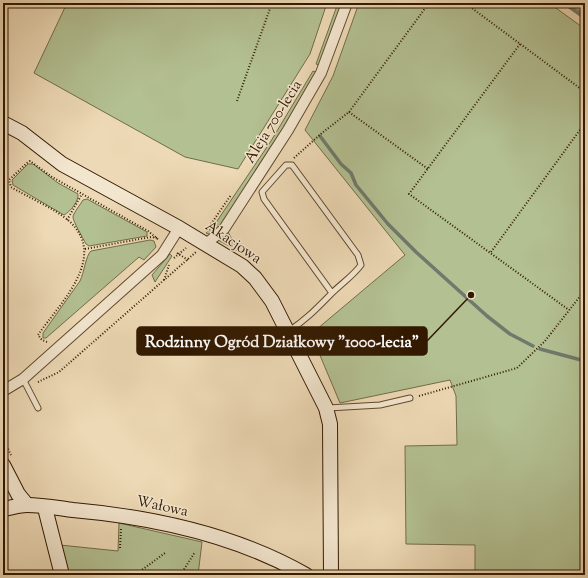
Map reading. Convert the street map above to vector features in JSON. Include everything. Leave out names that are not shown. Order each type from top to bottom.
[{"type":"street","name":"Aleja 700-lecia","points":[[206,244],[224,229],[299,111],[321,73],[347,3]]},
{"type":"street","name":"Akacjowa","points":[[3,123],[22,133],[62,164],[179,228],[242,266],[255,278],[272,301],[326,408],[330,424],[331,575]]},
{"type":"street","points":[[3,391],[25,382],[150,266],[163,246],[179,228]]},
{"type":"street","points":[[3,465],[18,494],[27,505]]},
{"type":"street","name":"Wałowa","points":[[3,509],[27,505],[122,516],[158,522],[208,535],[267,555],[306,575]]},
{"type":"street","points":[[45,508],[62,575]]},
{"type":"lane","points":[[288,331],[307,319],[332,293],[353,276],[362,264],[358,255],[292,165],[286,165],[262,192],[264,199],[332,293]]},
{"type":"lane","points":[[25,382],[38,408]]},
{"type":"lane","points":[[326,408],[380,405],[410,398]]},
{"type":"path","points":[[237,101],[272,3]]},
{"type":"path","points":[[286,165],[322,133],[349,112],[429,3]]},
{"type":"path","points":[[465,3],[585,92]]},
{"type":"path","points":[[579,3],[585,8]]},
{"type":"path","points":[[520,44],[409,194],[569,310]]},
{"type":"path","points":[[349,112],[428,169]]},
{"type":"path","points":[[491,252],[585,123]]},
{"type":"path","points":[[25,382],[50,378],[59,372],[188,260],[163,246],[157,238],[148,231],[82,194],[30,161],[9,180],[11,187],[67,220],[76,230],[85,249],[84,264],[79,276],[38,334],[42,340],[47,342]]},
{"type":"path","points":[[67,220],[82,194]]},
{"type":"path","points":[[210,226],[232,194]]},
{"type":"path","points":[[85,249],[151,237],[157,238],[163,246]]},
{"type":"path","points":[[164,280],[171,261],[189,246]]},
{"type":"path","points":[[410,398],[466,384],[517,368],[545,341],[585,290]]},
{"type":"path","points":[[120,548],[122,516]]},
{"type":"path","points":[[184,575],[183,571],[195,552]]},
{"type":"path","points":[[135,575],[165,553]]},
{"type":"green space","points":[[67,3],[327,3],[310,54],[238,169],[185,157],[34,73]]},
{"type":"green space","points":[[338,3],[344,3],[321,66],[316,64]]},
{"type":"green space","points":[[359,3],[549,3],[585,29],[585,575],[475,575],[475,545],[406,544],[405,446],[457,445],[456,396],[450,380],[340,403],[311,334],[405,255],[305,130],[333,76]]},
{"type":"green space","points":[[568,3],[585,3],[585,15]]},
{"type":"green space","points":[[313,71],[318,73],[309,91],[222,224],[211,235],[206,233],[215,224],[271,141]]},
{"type":"green space","points":[[28,164],[33,164],[58,183],[78,194],[76,203],[66,214],[64,215],[13,185],[12,180]]},
{"type":"green space","points":[[87,199],[147,232],[147,236],[89,246],[86,244],[73,218],[76,210],[83,200]]},
{"type":"green space","points":[[226,228],[238,251],[216,239]]},
{"type":"green space","points":[[150,240],[154,241],[156,247],[144,260],[139,257],[46,338],[43,338],[43,333],[80,281],[91,251]]},
{"type":"green space","points":[[170,254],[172,256],[155,282],[152,275]]},
{"type":"green space","points":[[119,523],[202,542],[198,575],[66,575],[60,545],[118,551]]},
{"type":"waterway","points":[[564,3],[585,18]]},
{"type":"waterway","points":[[320,136],[341,164],[351,173],[356,185],[388,224],[416,252],[487,316],[510,334],[533,346]]},
{"type":"waterway","points":[[540,349],[585,361]]},
{"type":"place","name":"Rodzinny Ogród Działkowy \"1000-lecia\"","points":[[471,295]]}]
